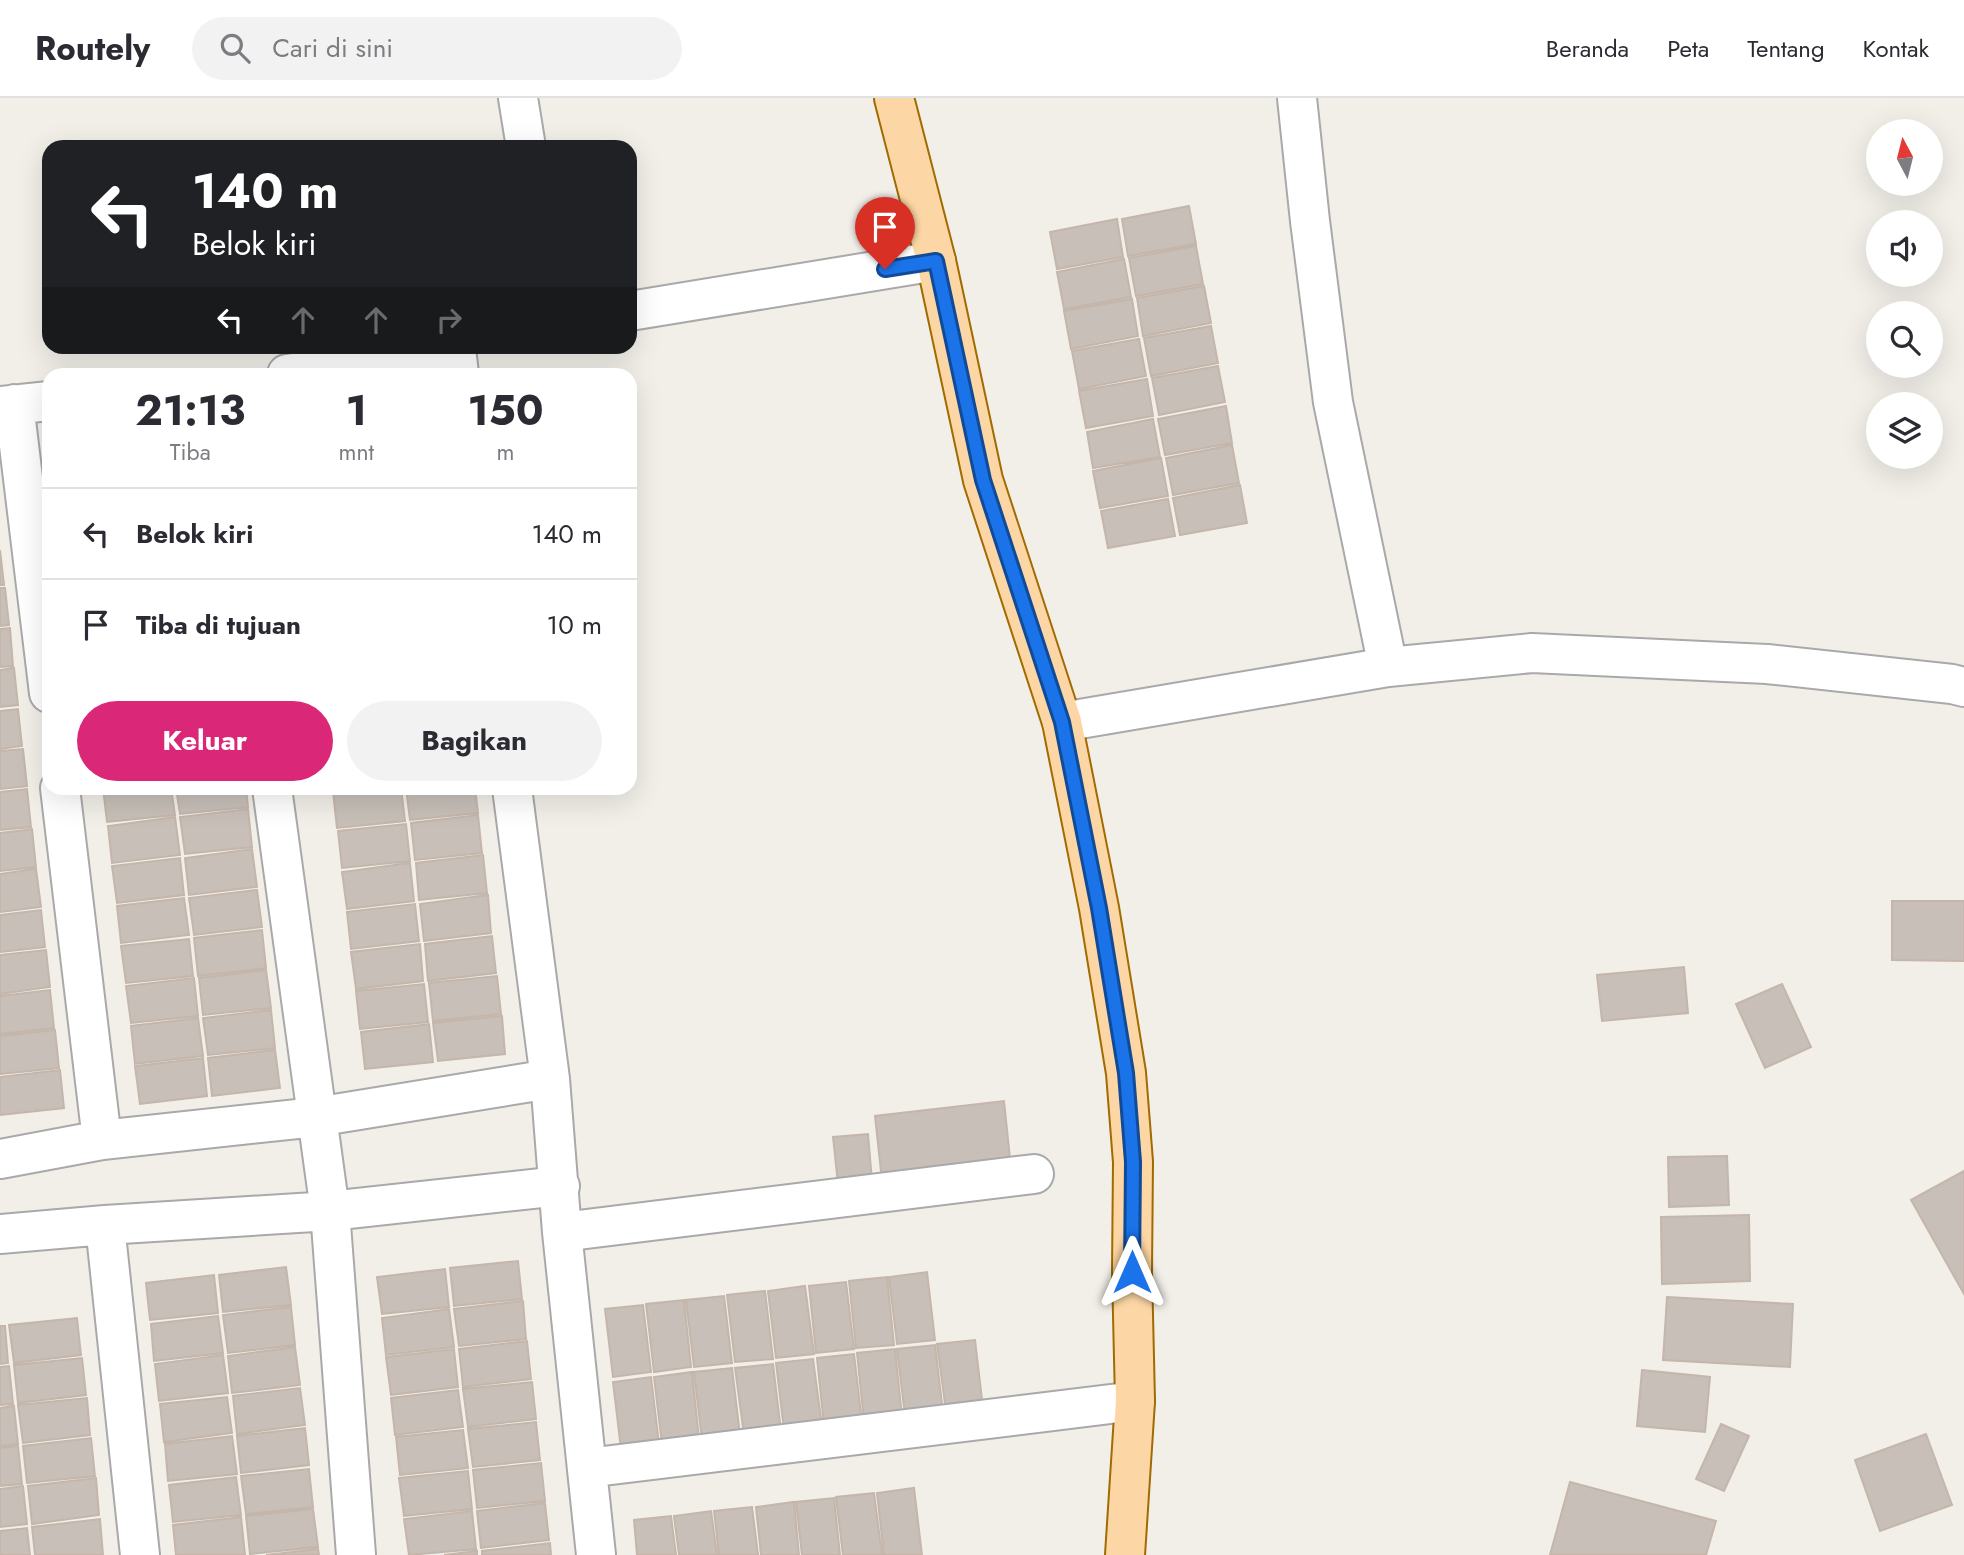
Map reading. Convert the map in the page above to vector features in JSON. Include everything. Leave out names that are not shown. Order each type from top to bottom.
[{"type":"main road","points":[[894,98],[936,261],[983,480],[1062,722],[1099,908],[1126,1073],[1133,1162],[1135,1401],[1125,1555]]},
{"type":"street","points":[[518,98],[525,140]]},
{"type":"street","points":[[1297,98],[1333,402],[1388,667]]},
{"type":"street","points":[[637,310],[936,261]]},
{"type":"street","points":[[325,368],[408,355],[468,359]]},
{"type":"street","points":[[21,403],[42,620]]},
{"type":"street","points":[[1062,722],[1388,667],[1532,653],[1767,664],[1964,687]]},
{"type":"street","points":[[61,795],[102,1140]]},
{"type":"street","points":[[273,795],[330,1211],[356,1555]]},
{"type":"street","points":[[513,795],[550,1079],[562,1232],[596,1555]]},
{"type":"street","points":[[0,1159],[102,1140],[316,1117],[550,1079]]},
{"type":"street","points":[[562,1232],[1034,1174]]},
{"type":"street","points":[[0,1234],[330,1211],[560,1186]]},
{"type":"street","points":[[105,1225],[140,1555]]},
{"type":"street","points":[[587,1468],[1135,1401]]},
{"type":"building","points":[[1189,206],[1196,244],[1128,256],[1122,219]]},
{"type":"building","points":[[1117,219],[1123,257],[1057,269],[1050,232]]},
{"type":"building","points":[[1196,246],[1203,284],[1136,296],[1129,258]]},
{"type":"building","points":[[1124,259],[1131,297],[1064,309],[1057,272]]},
{"type":"building","points":[[1204,286],[1211,323],[1143,336],[1137,298]]},
{"type":"building","points":[[1132,299],[1138,336],[1071,349],[1064,311]]},
{"type":"building","points":[[1211,326],[1218,363],[1151,376],[1144,338]]},
{"type":"building","points":[[1139,339],[1146,376],[1079,389],[1072,351]]},
{"type":"building","points":[[1218,366],[1225,402],[1159,415],[1152,378]]},
{"type":"building","points":[[1147,379],[1153,416],[1086,428],[1079,391]]},
{"type":"building","points":[[1226,406],[1232,443],[1165,455],[1158,419]]},
{"type":"building","points":[[1153,419],[1160,457],[1093,468],[1087,432]]},
{"type":"building","points":[[1232,445],[1239,483],[1173,495],[1166,458]]},
{"type":"building","points":[[1161,458],[1168,496],[1100,508],[1093,471]]},
{"type":"building","points":[[1240,485],[1247,523],[1180,535],[1173,498]]},
{"type":"building","points":[[1168,499],[1175,536],[1108,548],[1101,511]]},
{"type":"building","points":[[0,550],[4,585],[0,585]]},
{"type":"building","points":[[0,588],[5,588],[9,625],[0,626]]},
{"type":"building","points":[[10,628],[13,666],[0,667],[0,629]]},
{"type":"building","points":[[14,668],[18,705],[0,707],[0,670]]},
{"type":"building","points":[[18,709],[22,746],[0,749],[0,711]]},
{"type":"building","points":[[23,749],[27,786],[0,789],[0,751]]},
{"type":"building","points":[[27,789],[31,827],[0,830],[0,792]]},
{"type":"building","points":[[104,795],[172,795],[175,815],[107,822]]},
{"type":"building","points":[[177,795],[247,795],[248,807],[180,814]]},
{"type":"building","points":[[333,795],[402,795],[405,821],[337,828]]},
{"type":"building","points":[[407,795],[476,795],[478,813],[410,820]]},
{"type":"building","points":[[248,809],[252,847],[185,854],[180,817]]},
{"type":"building","points":[[478,815],[482,853],[415,860],[411,823]]},
{"type":"building","points":[[175,817],[180,855],[112,863],[108,826]]},
{"type":"building","points":[[406,824],[410,861],[342,868],[338,831]]},
{"type":"building","points":[[32,829],[36,867],[0,871],[0,833]]},
{"type":"building","points":[[252,849],[257,887],[189,895],[185,858]]},
{"type":"building","points":[[483,855],[487,893],[419,900],[416,863]]},
{"type":"building","points":[[180,858],[184,895],[117,903],[112,866]]},
{"type":"building","points":[[410,863],[414,901],[347,909],[342,872]]},
{"type":"building","points":[[36,869],[41,907],[0,912],[0,874]]},
{"type":"building","points":[[257,890],[262,927],[194,935],[189,898]]},
{"type":"building","points":[[488,895],[491,933],[424,941],[420,904]]},
{"type":"building","points":[[184,898],[189,935],[121,943],[117,906]]},
{"type":"building","points":[[1892,901],[1964,901],[1964,961],[1892,960]]},
{"type":"building","points":[[415,904],[419,941],[351,949],[347,912]]},
{"type":"building","points":[[41,910],[45,947],[0,952],[0,915]]},
{"type":"building","points":[[262,930],[266,968],[198,976],[194,938]]},
{"type":"building","points":[[492,936],[496,973],[428,981],[425,944]]},
{"type":"building","points":[[189,939],[193,976],[126,983],[121,946]]},
{"type":"building","points":[[420,944],[423,981],[356,989],[351,952]]},
{"type":"building","points":[[46,950],[50,987],[0,994],[0,955]]},
{"type":"building","points":[[1684,967],[1688,1013],[1602,1021],[1597,975]]},
{"type":"building","points":[[266,970],[271,1008],[203,1015],[199,978]]},
{"type":"building","points":[[497,976],[501,1014],[433,1021],[429,983]]},
{"type":"building","points":[[194,978],[198,1016],[131,1023],[126,986]]},
{"type":"building","points":[[424,984],[428,1022],[360,1029],[356,991]]},
{"type":"building","points":[[1782,984],[1811,1047],[1765,1068],[1736,1004]]},
{"type":"building","points":[[50,990],[54,1028],[0,1034],[0,996]]},
{"type":"building","points":[[271,1010],[275,1048],[208,1055],[203,1018]]},
{"type":"building","points":[[502,1016],[505,1054],[438,1061],[433,1023]]},
{"type":"building","points":[[198,1018],[203,1056],[135,1064],[131,1026]]},
{"type":"building","points":[[429,1024],[433,1062],[365,1069],[361,1032]]},
{"type":"building","points":[[55,1030],[59,1068],[0,1074],[0,1036]]},
{"type":"building","points":[[275,1050],[280,1088],[212,1096],[208,1058]]},
{"type":"building","points":[[203,1058],[207,1096],[140,1104],[135,1066]]},
{"type":"building","points":[[60,1070],[64,1108],[0,1115],[0,1077]]},
{"type":"building","points":[[1004,1101],[1011,1168],[882,1181],[875,1116]]},
{"type":"building","points":[[868,1134],[872,1181],[838,1184],[833,1137]]},
{"type":"building","points":[[1727,1156],[1729,1205],[1669,1207],[1668,1157]]},
{"type":"building","points":[[1964,1171],[1964,1294],[1911,1200]]},
{"type":"building","points":[[1749,1215],[1750,1281],[1662,1284],[1661,1217]]},
{"type":"building","points":[[518,1261],[522,1299],[454,1306],[450,1268]]},
{"type":"building","points":[[286,1267],[291,1305],[223,1312],[219,1275]]},
{"type":"building","points":[[445,1269],[449,1307],[382,1314],[377,1277]]},
{"type":"building","points":[[927,1272],[935,1340],[897,1344],[889,1277]]},
{"type":"building","points":[[214,1275],[218,1313],[150,1320],[146,1283]]},
{"type":"building","points":[[887,1277],[894,1345],[856,1348],[849,1281]]},
{"type":"building","points":[[846,1282],[854,1349],[816,1353],[809,1286]]},
{"type":"building","points":[[805,1286],[814,1354],[776,1358],[768,1291]]},
{"type":"building","points":[[765,1291],[773,1359],[735,1362],[727,1295]]},
{"type":"building","points":[[724,1296],[732,1363],[694,1367],[686,1300]]},
{"type":"building","points":[[1667,1297],[1793,1304],[1790,1367],[1663,1360]]},
{"type":"building","points":[[684,1300],[691,1367],[654,1372],[646,1304]]},
{"type":"building","points":[[523,1301],[526,1339],[459,1346],[454,1309]]},
{"type":"building","points":[[643,1305],[651,1372],[613,1377],[605,1309]]},
{"type":"building","points":[[291,1307],[295,1345],[228,1353],[223,1315]]},
{"type":"building","points":[[449,1309],[454,1347],[386,1355],[382,1318]]},
{"type":"building","points":[[218,1316],[223,1353],[154,1361],[151,1324]]},
{"type":"building","points":[[77,1318],[81,1355],[14,1363],[9,1325]]},
{"type":"building","points":[[0,1326],[5,1326],[8,1363],[0,1364]]},
{"type":"building","points":[[975,1340],[983,1408],[946,1411],[937,1344]]},
{"type":"building","points":[[527,1341],[531,1379],[463,1387],[459,1349]]},
{"type":"building","points":[[935,1345],[943,1412],[905,1416],[897,1349]]},
{"type":"building","points":[[295,1347],[300,1385],[232,1393],[228,1356]]},
{"type":"building","points":[[454,1349],[458,1387],[391,1395],[386,1357]]},
{"type":"building","points":[[895,1349],[902,1417],[864,1421],[857,1353]]},
{"type":"building","points":[[854,1354],[862,1422],[824,1426],[817,1358]]},
{"type":"building","points":[[223,1355],[228,1393],[159,1401],[155,1364]]},
{"type":"building","points":[[82,1358],[86,1395],[18,1403],[14,1365]]},
{"type":"building","points":[[813,1359],[822,1426],[784,1430],[776,1363]]},
{"type":"building","points":[[773,1364],[781,1431],[744,1435],[735,1368]]},
{"type":"building","points":[[9,1366],[13,1404],[0,1405],[0,1367]]},
{"type":"building","points":[[732,1368],[740,1435],[702,1440],[694,1372]]},
{"type":"building","points":[[1642,1370],[1710,1377],[1705,1432],[1637,1426]]},
{"type":"building","points":[[692,1372],[699,1439],[662,1444],[654,1377]]},
{"type":"building","points":[[651,1377],[659,1444],[621,1449],[613,1382]]},
{"type":"building","points":[[532,1382],[536,1419],[468,1427],[463,1389]]},
{"type":"building","points":[[300,1388],[305,1425],[237,1434],[233,1396]]},
{"type":"building","points":[[458,1390],[463,1427],[395,1435],[391,1398]]},
{"type":"building","points":[[227,1397],[232,1433],[164,1442],[160,1404]]},
{"type":"building","points":[[87,1398],[90,1435],[23,1443],[18,1405]]},
{"type":"building","points":[[14,1406],[18,1444],[0,1446],[0,1408]]},
{"type":"building","points":[[536,1422],[540,1460],[473,1467],[468,1429]]},
{"type":"building","points":[[1721,1424],[1749,1436],[1724,1491],[1696,1479]]},
{"type":"building","points":[[305,1428],[309,1465],[241,1473],[237,1436]]},
{"type":"building","points":[[463,1430],[468,1468],[400,1475],[396,1437]]},
{"type":"building","points":[[1926,1434],[1952,1505],[1880,1531],[1855,1460]]},
{"type":"building","points":[[232,1436],[237,1474],[168,1481],[165,1444]]},
{"type":"building","points":[[91,1438],[95,1476],[27,1483],[23,1446]]},
{"type":"building","points":[[18,1446],[22,1484],[0,1486],[0,1448]]},
{"type":"building","points":[[541,1463],[545,1501],[477,1508],[473,1470]]},
{"type":"building","points":[[309,1469],[313,1507],[246,1514],[241,1476]]},
{"type":"building","points":[[468,1471],[472,1509],[404,1516],[399,1478]]},
{"type":"building","points":[[236,1477],[241,1515],[173,1522],[169,1485]]},
{"type":"building","points":[[96,1478],[99,1515],[32,1524],[28,1486]]},
{"type":"building","points":[[1570,1482],[1716,1521],[1706,1555],[1550,1555]]},
{"type":"building","points":[[23,1486],[27,1524],[0,1527],[0,1489]]},
{"type":"building","points":[[914,1488],[922,1555],[884,1555],[877,1493]]},
{"type":"building","points":[[874,1493],[882,1555],[843,1555],[836,1497]]},
{"type":"building","points":[[834,1498],[840,1555],[802,1555],[796,1502]]},
{"type":"building","points":[[794,1502],[799,1555],[761,1555],[756,1507]]},
{"type":"building","points":[[545,1503],[549,1540],[481,1548],[477,1511]]},
{"type":"building","points":[[752,1507],[758,1555],[719,1555],[714,1511]]},
{"type":"building","points":[[313,1509],[318,1547],[250,1554],[246,1516]]},
{"type":"building","points":[[472,1511],[476,1549],[409,1555],[404,1519]]},
{"type":"building","points":[[711,1511],[717,1555],[679,1555],[674,1516]]},
{"type":"building","points":[[671,1516],[676,1555],[637,1555],[634,1520]]},
{"type":"building","points":[[241,1517],[245,1555],[176,1555],[173,1525]]},
{"type":"building","points":[[100,1519],[103,1555],[35,1555],[32,1527]]},
{"type":"building","points":[[27,1528],[30,1555],[0,1555],[0,1531]]},
{"type":"building","points":[[550,1543],[551,1555],[482,1555],[482,1551]]},
{"type":"building","points":[[318,1549],[319,1555],[266,1555]]},
{"type":"building","points":[[477,1551],[477,1555],[444,1555]]},
{"type":"route","points":[[885,269],[936,261],[983,480],[1062,722],[1099,908],[1126,1073],[1133,1162],[1132,1272]]}]
